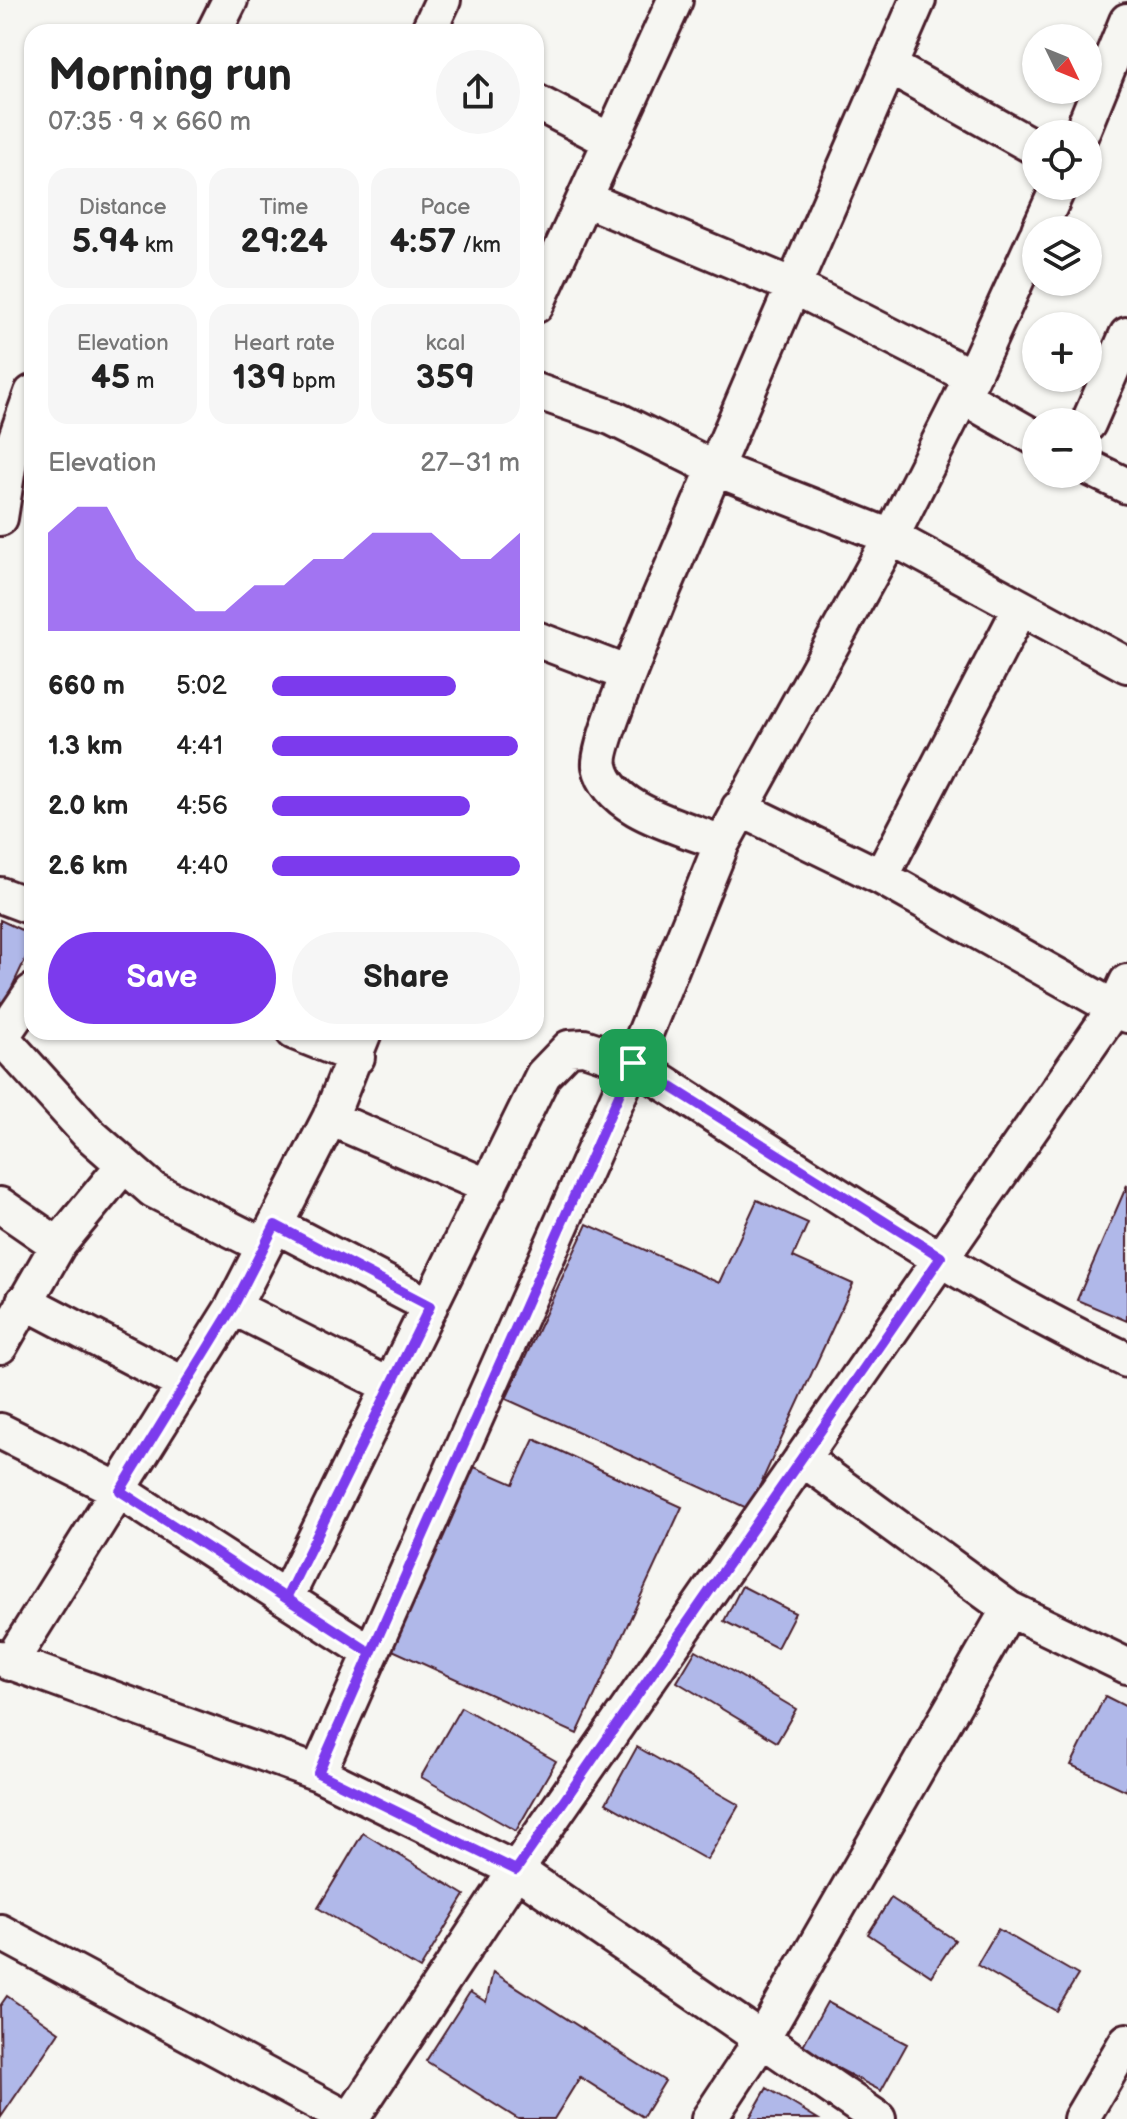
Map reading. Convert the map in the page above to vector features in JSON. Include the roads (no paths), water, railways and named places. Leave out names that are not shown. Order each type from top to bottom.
[{"type":"street","points":[[218,24],[230,0]]},
{"type":"street","points":[[432,24],[443,0]]},
{"type":"street","points":[[544,288],[675,0]]},
{"type":"street","points":[[722,843],[623,803],[606,787],[599,762],[628,674],[714,468],[918,0]]},
{"type":"street","points":[[1087,120],[1127,21]]},
{"type":"street","points":[[889,66],[1022,140]]},
{"type":"street","points":[[544,106],[609,140]]},
{"type":"street","points":[[585,199],[793,286],[967,387],[1022,428]]},
{"type":"street","points":[[318,1773],[633,1063],[722,843],[891,537],[967,387],[1022,267]]},
{"type":"street","points":[[1095,408],[1127,335]]},
{"type":"street","points":[[544,394],[613,418],[714,468],[891,537],[1127,665]]},
{"type":"street","points":[[0,518],[24,422]]},
{"type":"street","points":[[1102,474],[1127,486]]},
{"type":"street","points":[[881,877],[1020,609]]},
{"type":"street","points":[[544,642],[628,674]]},
{"type":"street","points":[[0,1932],[349,2119],[516,1870],[941,1257],[1123,1002],[881,877],[739,808]]},
{"type":"street","points":[[0,895],[24,904]]},
{"type":"street","points":[[24,1003],[0,1037],[88,1133],[153,1190],[430,1306]]},
{"type":"street","points":[[335,1040],[360,1045],[330,1118],[233,1307],[120,1491],[5,1660],[318,1773],[516,1870],[878,2119]]},
{"type":"street","points":[[286,1598],[543,1075],[569,1048],[584,1047],[633,1063],[941,1257],[1087,1341],[1127,1360]]},
{"type":"street","points":[[330,1118],[489,1187]]},
{"type":"street","points":[[0,1346],[58,1245],[123,1166]]},
{"type":"street","points":[[0,1205],[58,1245]]},
{"type":"street","points":[[24,1301],[185,1385]]},
{"type":"street","points":[[233,1307],[390,1386]]},
{"type":"street","points":[[0,1431],[120,1491],[371,1653]]},
{"type":"street","points":[[802,1458],[1009,1609],[1127,1666]]},
{"type":"street","points":[[709,2119],[762,2039],[1009,1609]]},
{"type":"street","points":[[1081,2119],[1127,2041]]}]
